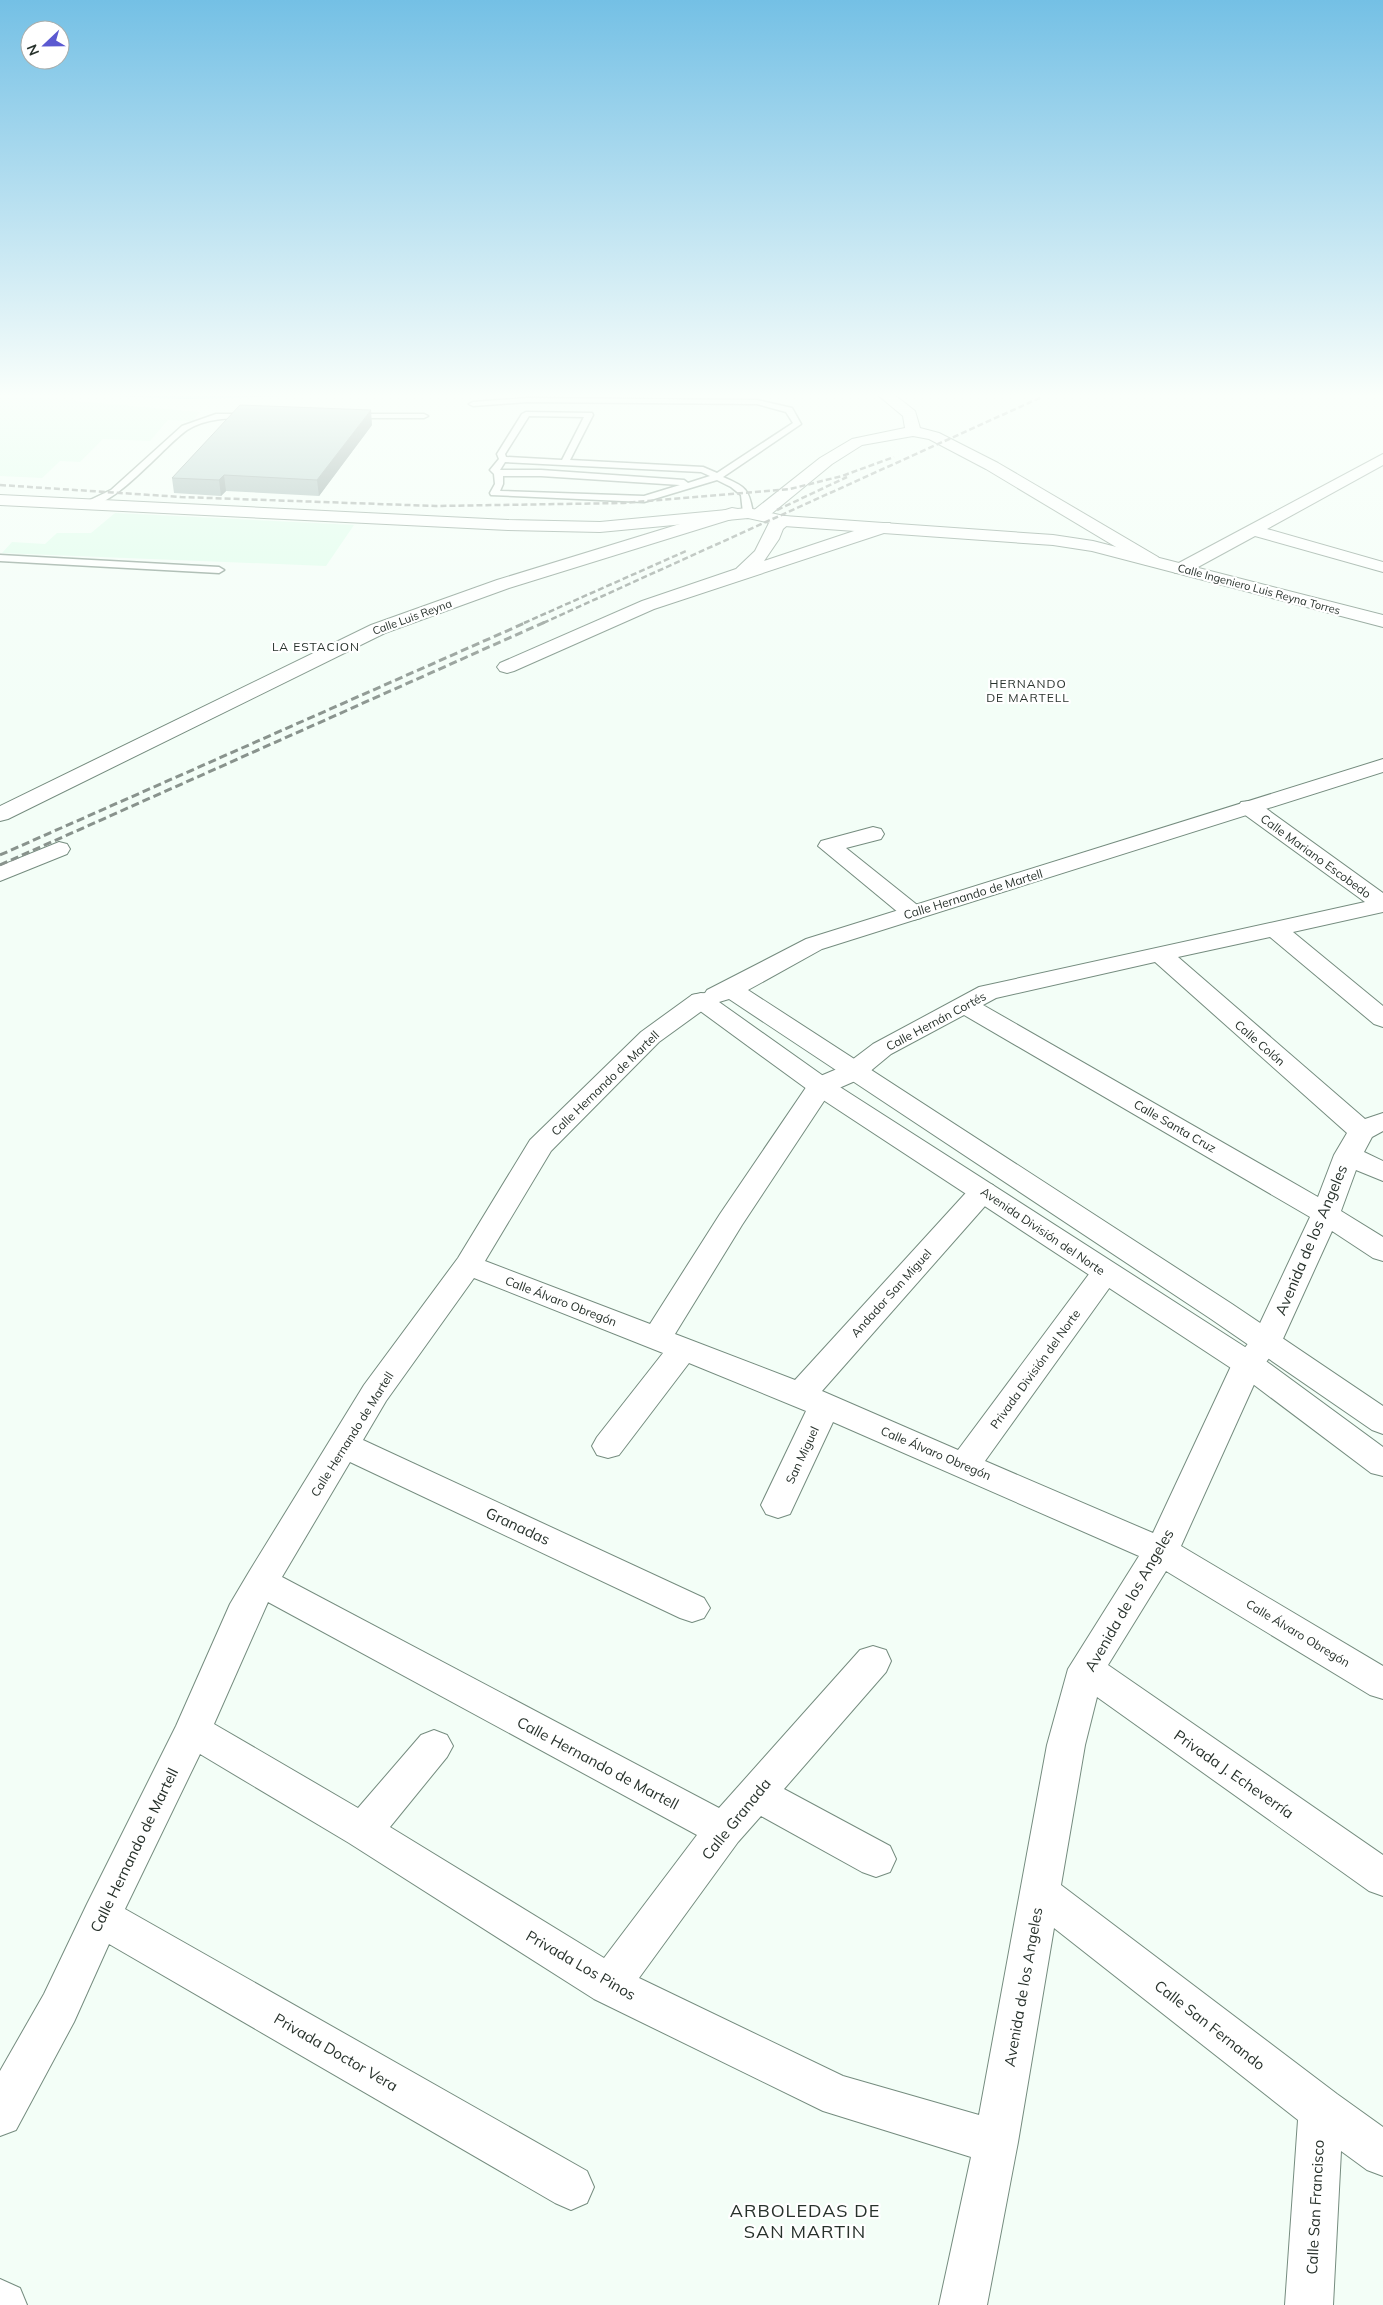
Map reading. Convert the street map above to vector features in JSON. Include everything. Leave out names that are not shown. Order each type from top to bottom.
[{"type":"street","name":"Calle Ingeniero Luis Reyna Torres","points":[[101,504],[517,526],[600,527],[746,513],[784,521],[1053,540],[1093,546],[1383,621]]},
{"type":"street","name":"Calle Luis Reyna","points":[[0,814],[378,628],[503,584],[746,513],[761,504]]},
{"type":"street","points":[[1055,504],[1152,561]]},
{"type":"street","points":[[1181,569],[1303,504]]},
{"type":"street","points":[[742,573],[762,554],[771,539],[775,527],[784,521]]},
{"type":"street","points":[[507,667],[648,605],[884,527]]},
{"type":"street","points":[[1253,530],[1383,567]]},
{"type":"street","name":"Calle Hernando de Martell","points":[[0,2114],[59,2008],[101,1917],[193,1730],[248,1604],[375,1393],[468,1265],[540,1146],[650,1037],[716,995],[814,944],[1383,765]]},
{"type":"street","name":"Calle Mariano Escobedo","points":[[1249,807],[1383,905]]},
{"type":"street","points":[[873,834],[829,846],[913,913]]},
{"type":"street","points":[[0,874],[58,849]]},
{"type":"street","name":"Calle Hernán Cortés","points":[[820,1086],[853,1072],[882,1049],[988,992],[1383,905]]},
{"type":"street","points":[[1275,929],[1383,1018]]},
{"type":"street","name":"Calle Colón","points":[[1160,954],[1364,1136],[1383,1172]]},
{"type":"street","name":"Avenida División del Norte","points":[[716,995],[853,1072],[1258,1352],[1383,1464]]},
{"type":"street","name":"Avenida División del Norte","points":[[716,995],[820,1086],[983,1190],[1105,1273],[1258,1352],[1383,1422]]},
{"type":"street","name":"Calle Santa Cruz","points":[[965,1005],[1326,1214],[1383,1251]]},
{"type":"street","points":[[608,1446],[670,1344],[730,1221],[820,1086]]},
{"type":"street","name":"Avenida de los Angeles","points":[[963,2305],[996,2142],[1066,1745],[1086,1669],[1161,1551],[1364,1136]]},
{"type":"street","name":"Andador San Miguel","points":[[813,1400],[983,1190]]},
{"type":"street","name":"Calle Álvaro Obregón","points":[[468,1265],[813,1400],[1161,1551],[1383,1684]]},
{"type":"street","name":"Privada División del Norte","points":[[965,1465],[1105,1273]]},
{"type":"street","name":"San Miguel","points":[[778,1505],[813,1400]]},
{"type":"street","name":"Granadas","points":[[344,1445],[692,1608]]},
{"type":"street","name":"Calle Hernando de Martell","points":[[261,1582],[724,1830]]},
{"type":"street","name":"Calle Granada","points":[[609,1985],[724,1830],[873,1661]]},
{"type":"street","name":"Privada J. Echeverría","points":[[1086,1669],[1383,1878]]},
{"type":"street","name":"Privada Los Pinos","points":[[193,1730],[363,1831],[609,1985],[838,2096],[996,2142]]},
{"type":"street","points":[[363,1831],[434,1746]]},
{"type":"street","points":[[755,1793],[876,1859]]},
{"type":"street","name":"Calle San Fernando","points":[[1040,1893],[1321,2110],[1383,2154]]},
{"type":"street","name":"Privada Doctor Vera","points":[[101,1917],[571,2187]]},
{"type":"street","name":"Calle San Francisco","points":[[1309,2305],[1321,2110]]},
{"type":"lane","points":[[746,504],[746,513]]},
{"type":"lane","points":[[0,558],[219,570]]},
{"type":"shaded area","points":[[115,513],[354,525],[326,566],[2,553],[12,542],[45,544],[57,533],[91,533]]},
{"type":"railway","points":[[367,504],[436,506],[588,504]]},
{"type":"railway","points":[[777,510],[791,504]]},
{"type":"railway","points":[[543,623],[807,504]]},
{"type":"railway","points":[[524,623],[686,551]]},
{"type":"railway","points":[[0,855],[527,622]]},
{"type":"railway","points":[[0,865],[545,622]]},
{"type":"district","name":"LA ESTACION","points":[[316,646]]},
{"type":"district","name":"HERNANDO DE MARTELL","points":[[1028,690]]},
{"type":"district","name":"ARBOLEDAS DE SAN MARTIN","points":[[805,2220]]}]
